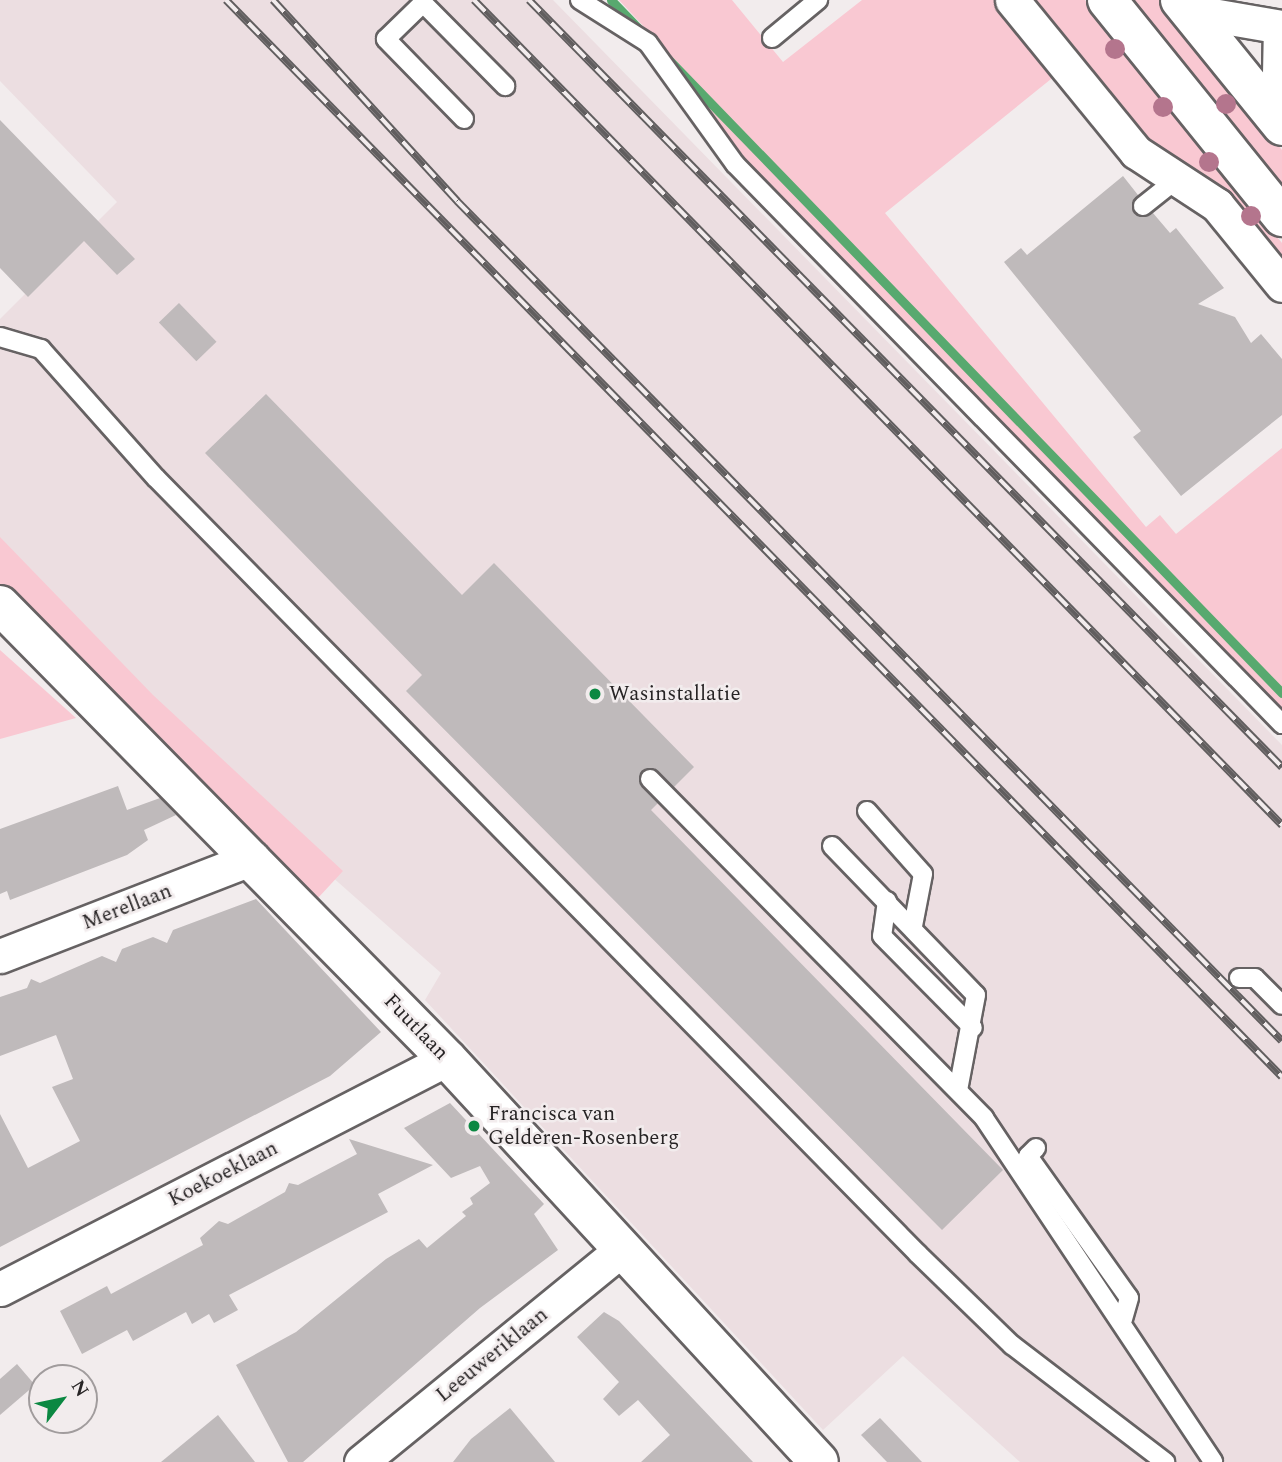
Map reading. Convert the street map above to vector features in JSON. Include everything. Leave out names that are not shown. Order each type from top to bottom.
[{"type":"street","points":[[1013,0],[1136,152],[1217,205],[1282,285]]},
{"type":"street","points":[[1107,0],[1282,217]]},
{"type":"street","points":[[1185,5],[1281,27],[1280,124]]},
{"type":"street","points":[[1185,5],[1280,124]]},
{"type":"street","name":"Fuutlaan","points":[[0,605],[253,858],[447,1059],[623,1248],[814,1460]]},
{"type":"street","name":"Merellaan","points":[[0,956],[253,858]]},
{"type":"street","name":"Koekoeklaan","points":[[0,1289],[447,1059]]},
{"type":"street","name":"Leeuweriklaan","points":[[361,1462],[623,1248]]},
{"type":"lane","points":[[580,0],[648,43],[735,163],[1282,724]]},
{"type":"lane","points":[[772,38],[818,0]]},
{"type":"lane","points":[[464,119],[386,39],[423,3],[505,86]]},
{"type":"lane","points":[[1143,206],[1177,179]]},
{"type":"lane","points":[[0,337],[41,349],[156,478],[918,1254],[1012,1345],[1165,1462]]},
{"type":"lane","points":[[650,779],[958,1090],[993,1130],[1123,1319],[1213,1462]]},
{"type":"lane","points":[[867,811],[923,874],[913,926]]},
{"type":"lane","points":[[832,846],[913,926],[976,995],[973,1028],[958,1090]]},
{"type":"lane","points":[[887,901],[882,936],[973,1028]]},
{"type":"lane","points":[[1239,978],[1255,978],[1282,1005]]},
{"type":"lane","points":[[1036,1148],[1028,1156],[1129,1298],[1123,1319]]},
{"type":"shaded area","points":[[0,0],[553,0],[1282,745],[1282,1462],[1020,1462],[903,1356],[823,1430],[425,1000],[441,973],[228,785],[0,551],[0,319],[117,202],[0,81]]},
{"type":"shaded area","points":[[619,0],[732,0],[783,62],[862,0],[996,0],[1056,75],[885,213],[1146,527],[1160,515],[1176,534],[1282,448],[1282,712],[717,130],[687,73]]},
{"type":"shaded area","points":[[1028,0],[1085,0],[1282,243],[1282,271],[1144,143]]},
{"type":"shaded area","points":[[1128,0],[1161,0],[1282,150],[1282,192]]},
{"type":"shaded area","points":[[0,537],[153,695],[343,871],[318,898],[0,603]]},
{"type":"shaded area","points":[[0,650],[76,718],[0,739]]},
{"type":"building","points":[[0,120],[135,259],[117,275],[84,241],[28,297],[0,268]]},
{"type":"building","points":[[1123,176],[1138,195],[1135,214],[1153,213],[1170,233],[1176,228],[1224,288],[1198,304],[1235,317],[1251,343],[1261,334],[1282,359],[1282,415],[1181,496],[1133,437],[1141,431],[1004,262],[1021,248],[1027,255]]},
{"type":"building","points":[[179,303],[217,342],[196,361],[159,322]]},
{"type":"building","points":[[266,394],[462,595],[494,563],[694,767],[674,787],[654,768],[642,771],[639,782],[658,803],[651,810],[1003,1170],[942,1230],[406,691],[422,675],[205,453]]},
{"type":"building","points":[[118,786],[127,810],[160,798],[176,815],[144,830],[148,840],[127,855],[10,900],[7,891],[0,894],[0,829]]},
{"type":"building","points":[[256,899],[381,1032],[330,1076],[0,1247],[0,1114],[28,1168],[80,1141],[52,1087],[73,1079],[56,1035],[0,1056],[0,997],[27,988],[31,979],[40,983],[102,956],[116,962],[122,949],[153,937],[167,943],[173,930]]},
{"type":"building","points":[[450,1103],[544,1204],[534,1214],[558,1250],[480,1308],[303,1462],[288,1462],[236,1365],[296,1332],[386,1259],[419,1239],[427,1248],[466,1216],[462,1212],[473,1204],[470,1198],[490,1183],[480,1166],[451,1178],[404,1128]]},
{"type":"building","points":[[349,1139],[433,1165],[378,1194],[388,1212],[229,1295],[238,1310],[214,1323],[209,1314],[192,1324],[186,1312],[133,1341],[127,1330],[82,1354],[60,1311],[107,1286],[111,1294],[203,1245],[200,1238],[219,1221],[228,1224],[285,1192],[289,1183],[298,1185],[357,1154]]},
{"type":"building","points":[[604,1312],[619,1321],[753,1462],[641,1462],[670,1435],[638,1400],[619,1416],[603,1399],[619,1382],[577,1337]]},
{"type":"building","points":[[17,1364],[28,1377],[28,1391],[0,1415],[0,1379]]},
{"type":"building","points":[[510,1408],[555,1462],[453,1462],[471,1439]]},
{"type":"building","points":[[218,1415],[255,1462],[161,1462]]},
{"type":"building","points":[[880,1418],[922,1462],[887,1462],[861,1435]]},
{"type":"waterway","points":[[611,0],[643,33]]},
{"type":"waterway","points":[[667,58],[1282,693]]},
{"type":"railway","points":[[226,0],[1282,1077]]},
{"type":"railway","points":[[273,0],[457,201],[1282,1041]]},
{"type":"railway","points":[[474,0],[1282,825]]},
{"type":"railway","points":[[529,0],[1282,767]]},
{"type":"place","name":"Wasinstallatie","points":[[595,694]]},
{"type":"place","name":"Francisca van Gelderen-Rosenberg","points":[[474,1126]]}]
